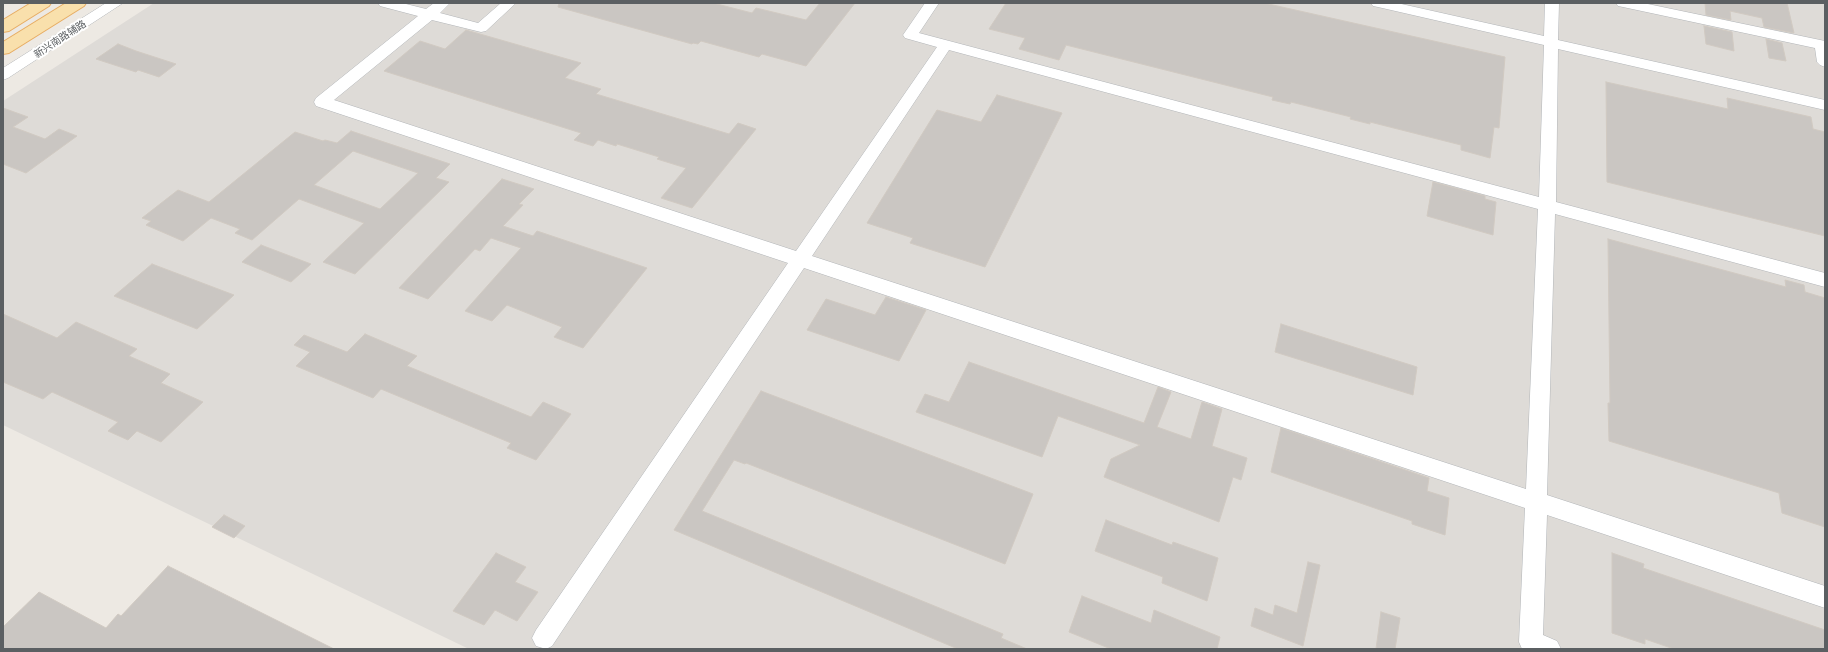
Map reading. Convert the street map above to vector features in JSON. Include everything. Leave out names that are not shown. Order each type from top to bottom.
[{"type":"main road","points":[[3,27],[43,3]]},
{"type":"main road","points":[[3,49],[78,3]]},
{"type":"street","name":"新兴南路辅路","points":[[3,75],[116,3]]},
{"type":"street","points":[[385,3],[436,9],[481,28],[509,3]]},
{"type":"street","points":[[932,3],[910,34],[1825,280]]},
{"type":"street","points":[[1378,3],[1825,105]]},
{"type":"street","points":[[1549,649],[1531,642],[1547,206],[1552,3]]},
{"type":"street","points":[[1623,3],[1822,45],[1825,62]]},
{"type":"street","points":[[436,9],[322,102],[1825,597]]},
{"type":"street","points":[[544,638],[946,44]]},
{"type":"shaded area","points":[[154,3],[1825,3],[1825,649],[469,649],[3,425],[3,101]]},
{"type":"building","points":[[559,3],[713,3],[752,13],[756,8],[806,20],[820,3],[855,3],[806,66],[762,54],[759,57],[701,41],[698,44],[692,44],[558,7]]},
{"type":"building","points":[[1006,3],[1264,3],[1505,57],[1499,128],[1494,127],[1490,158],[1461,150],[1461,145],[1370,122],[1370,124],[1350,119],[1351,117],[1291,102],[1290,104],[1272,100],[1273,97],[1066,45],[1059,60],[1019,49],[1025,38],[989,29]]},
{"type":"building","points":[[1705,3],[1787,3],[1794,33],[1764,27],[1762,18],[1730,11],[1731,20],[1706,15]]},
{"type":"building","points":[[1704,26],[1732,32],[1734,51],[1706,44]]},
{"type":"building","points":[[466,30],[581,63],[565,78],[601,89],[596,94],[729,134],[738,123],[756,129],[692,208],[661,198],[686,168],[657,159],[659,157],[617,144],[616,146],[598,140],[593,146],[574,140],[581,133],[384,71],[420,41],[445,49]]},
{"type":"building","points":[[1766,39],[1782,43],[1786,61],[1769,58]]},
{"type":"building","points":[[118,44],[176,64],[159,77],[138,70],[136,72],[96,59]]},
{"type":"building","points":[[1606,82],[1728,109],[1727,98],[1811,117],[1813,129],[1825,132],[1825,236],[1607,182]]},
{"type":"building","points":[[997,95],[1062,113],[985,267],[910,243],[913,238],[867,223],[937,110],[981,122]]},
{"type":"building","points":[[3,108],[28,117],[13,127],[45,139],[59,129],[77,136],[26,173],[3,164]]},
{"type":"building","points":[[351,131],[450,164],[436,178],[449,182],[355,274],[323,262],[364,223],[299,199],[252,240],[235,233],[240,229],[211,218],[183,241],[146,225],[151,221],[142,218],[178,190],[209,202],[295,132],[323,141],[325,140],[337,143]],"holes":[[[353,151],[418,173],[380,209],[314,185]]]},
{"type":"building","points":[[502,179],[534,189],[519,204],[523,205],[503,226],[533,236],[537,231],[647,268],[583,348],[554,337],[562,327],[507,305],[492,321],[465,311],[521,248],[491,238],[480,251],[475,249],[428,299],[399,288]]},
{"type":"building","points":[[1433,182],[1485,196],[1485,199],[1496,202],[1493,235],[1427,216]]},
{"type":"building","points":[[1608,239],[1786,287],[1785,280],[1804,285],[1805,292],[1825,298],[1825,527],[1782,513],[1779,493],[1609,441]]},
{"type":"building","points":[[261,245],[311,264],[291,282],[242,262]]},
{"type":"building","points":[[152,264],[234,295],[197,329],[114,296]]},
{"type":"building","points":[[886,297],[926,310],[899,361],[807,330],[826,299],[875,315]]},
{"type":"building","points":[[3,314],[57,338],[76,322],[137,349],[129,356],[170,374],[161,383],[203,402],[161,442],[137,431],[128,440],[108,431],[118,422],[52,392],[43,399],[3,382]]},
{"type":"building","points":[[1281,324],[1417,367],[1413,395],[1275,352]]},
{"type":"building","points":[[365,334],[417,356],[407,366],[531,417],[543,402],[571,414],[536,460],[507,448],[511,443],[381,389],[373,398],[296,366],[310,352],[294,345],[304,335],[347,352]]},
{"type":"building","points":[[969,362],[1144,423],[1158,387],[1171,392],[1157,427],[1191,439],[1202,402],[1222,409],[1212,446],[1247,458],[1241,480],[1233,477],[1219,522],[1104,477],[1111,459],[1140,445],[1058,416],[1042,457],[916,412],[925,394],[949,402]]},
{"type":"building","points":[[761,391],[1033,494],[1005,564],[746,463],[745,464],[734,460],[702,511],[1003,634],[1001,638],[1027,649],[958,649],[674,530]]},
{"type":"building","points":[[1281,428],[1429,478],[1427,491],[1449,498],[1445,535],[1412,524],[1412,521],[1271,472]]},
{"type":"building","points":[[224,515],[245,526],[234,538],[212,527]]},
{"type":"building","points":[[1106,520],[1172,545],[1173,542],[1218,558],[1207,601],[1162,583],[1163,577],[1095,551]]},
{"type":"building","points":[[496,553],[526,567],[515,582],[538,592],[517,621],[495,610],[484,625],[453,611]]},
{"type":"building","points":[[1612,553],[1644,564],[1643,568],[1825,630],[1825,649],[1674,649],[1645,639],[1645,644],[1612,633]]},
{"type":"building","points":[[1308,562],[1320,565],[1303,646],[1251,626],[1255,608],[1273,615],[1275,605],[1297,613]]},
{"type":"building","points":[[168,566],[334,649],[3,649],[3,627],[39,592],[106,628],[118,614],[121,616]]},
{"type":"building","points":[[1082,596],[1151,623],[1154,610],[1220,637],[1217,649],[1111,649],[1069,632]]},
{"type":"building","points":[[1381,612],[1400,618],[1395,649],[1376,649]]}]
